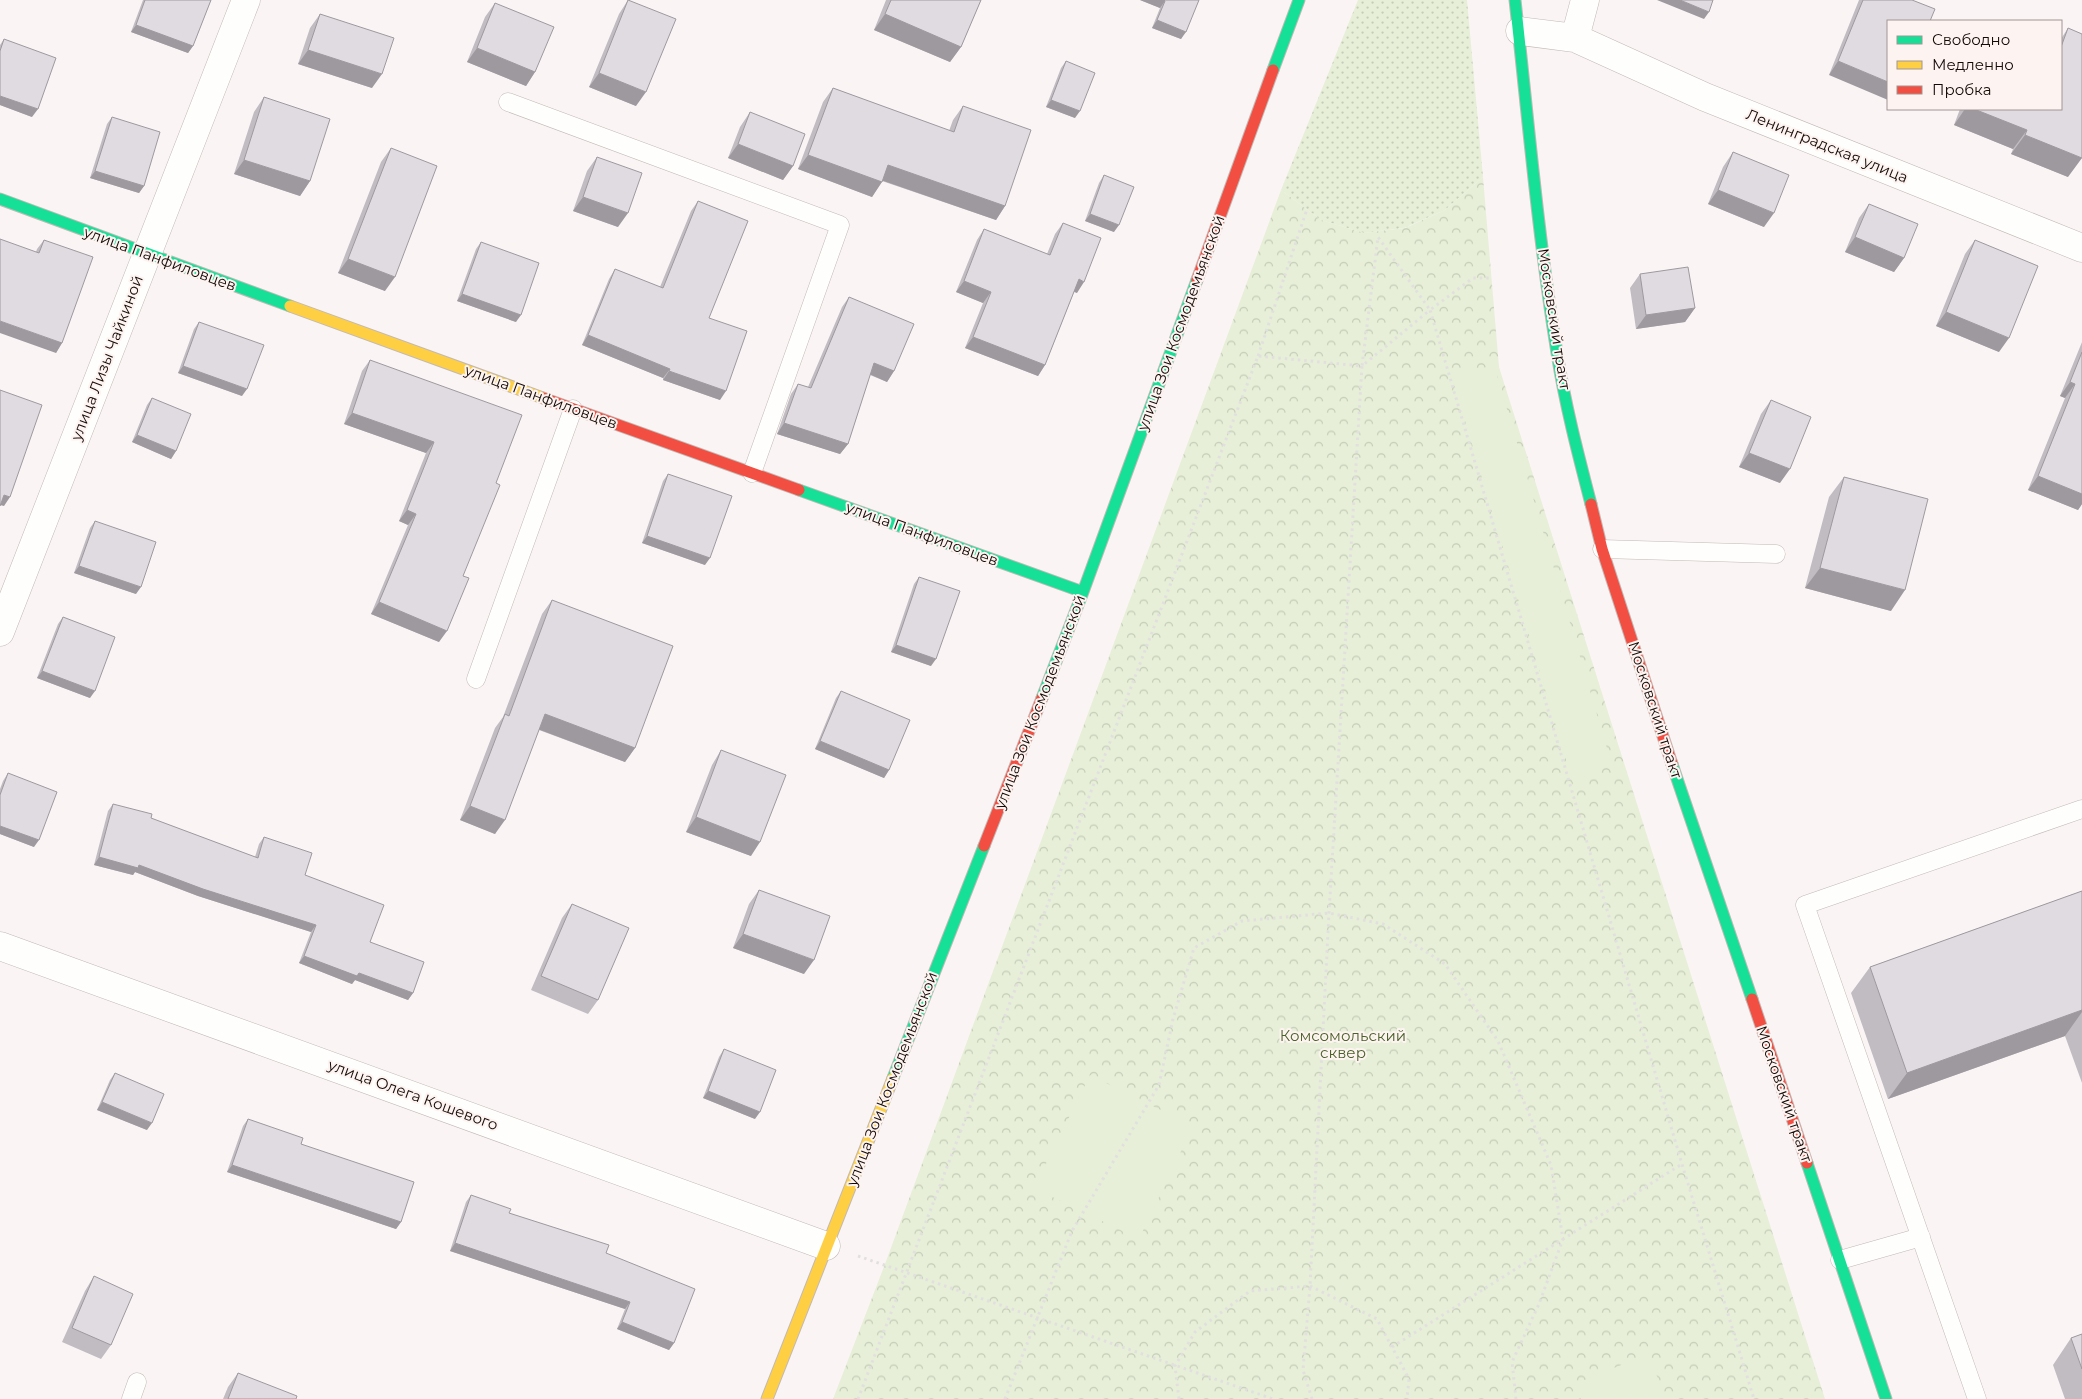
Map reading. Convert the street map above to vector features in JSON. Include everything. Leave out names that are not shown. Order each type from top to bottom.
[{"type":"street","name":"улица Лизы Чайкиной","points":[[0,632],[246,0]]},
{"type":"street","name":"улица Зои Космодемьянской","points":[[767,1399],[1083,592],[1299,0]]},
{"type":"street","name":"Московский тракт","points":[[1515,0],[1520,31],[1540,226],[1557,354],[1577,451],[1602,549],[1886,1399]]},
{"type":"street","points":[[1575,38],[1584,0]]},
{"type":"street","name":"Ленинградская улица","points":[[1520,31],[1575,38],[1705,97],[2082,248]]},
{"type":"street","name":"улица Панфиловцев","points":[[0,199],[147,255],[1083,592]]},
{"type":"street","name":"улица Олега Кошевого","points":[[0,946],[826,1246]]},
{"type":"lane","points":[[508,102],[840,225],[752,473]]},
{"type":"lane","points":[[476,679],[573,409]]},
{"type":"lane","points":[[1602,549],[1776,554]]},
{"type":"lane","points":[[1977,1399],[1805,905],[2082,810]]},
{"type":"lane","points":[[1840,1260],[1921,1237]]},
{"type":"lane","points":[[131,1399],[137,1382]]},
{"type":"path","points":[[858,1399],[1258,356],[1307,209]]},
{"type":"path","points":[[1312,1399],[1303,1370],[1310,1286],[1329,914],[1362,366],[1378,236],[1430,310],[1682,1164],[1754,1399]]},
{"type":"path","points":[[1258,356],[1362,366],[1430,310],[1473,278],[1491,278]]},
{"type":"path","points":[[1005,1399],[1072,1231],[1160,1085],[1173,1019],[1194,948],[1242,921],[1329,914],[1382,924],[1445,964],[1498,1040],[1551,1165],[1563,1239],[1539,1304],[1512,1362],[1516,1399]]},
{"type":"path","points":[[1392,1347],[1682,1164]]},
{"type":"path","points":[[826,1246],[908,1272],[1273,1399]]},
{"type":"path","points":[[1179,1399],[1175,1366],[1195,1332],[1250,1291],[1310,1286],[1377,1319],[1409,1379],[1407,1399]]},
{"type":"green space","points":[[1358,0],[1467,0],[1483,177],[1445,210],[1404,228],[1364,233],[1321,220],[1281,190]]},
{"type":"green space","name":"Комсомольский сквер","points":[[1483,177],[1499,367],[1825,1399],[833,1399],[885,1264],[1281,190],[1321,220],[1364,233],[1405,228],[1445,210]]},
{"type":"green space","points":[[1494,365],[1611,762],[1573,783],[1452,377]]},
{"type":"green space","points":[[1090,1075],[1193,1126],[1139,1239],[1034,1188]]},
{"type":"green space","points":[[1648,1354],[1666,1399],[1581,1399],[1575,1384]]},
{"type":"building","points":[[145,0],[211,0],[193,46],[136,25]]},
{"type":"building","points":[[628,0],[676,19],[646,92],[599,73]]},
{"type":"building","points":[[891,0],[981,0],[961,47],[885,14]]},
{"type":"building","points":[[1164,0],[1199,0],[1186,32],[1157,20]]},
{"type":"building","points":[[1680,0],[1713,0],[1709,12]]},
{"type":"building","points":[[1863,0],[1912,0],[1935,9],[1930,20],[1887,20],[1887,82],[1838,61]]},
{"type":"building","points":[[495,3],[554,27],[535,72],[477,48]]},
{"type":"building","points":[[320,14],[394,38],[382,74],[308,50]]},
{"type":"building","points":[[2068,28],[2082,34],[2082,158],[2025,135],[2027,130],[1977,110],[2062,110],[2062,44]]},
{"type":"building","points":[[4,39],[56,58],[38,109],[0,96],[0,51]]},
{"type":"building","points":[[1066,61],[1095,73],[1080,111],[1051,100]]},
{"type":"building","points":[[833,88],[954,132],[963,106],[1031,130],[1005,206],[888,165],[882,182],[808,155]]},
{"type":"building","points":[[264,97],[330,119],[310,181],[244,160]]},
{"type":"building","points":[[750,112],[805,134],[793,166],[738,144]]},
{"type":"building","points":[[112,117],[160,132],[144,186],[95,171]]},
{"type":"building","points":[[391,148],[437,166],[395,277],[348,259]]},
{"type":"building","points":[[1733,152],[1789,175],[1774,213],[1718,190]]},
{"type":"building","points":[[597,157],[642,173],[628,213],[583,197]]},
{"type":"building","points":[[1104,175],[1134,187],[1119,225],[1090,214]]},
{"type":"building","points":[[698,201],[748,221],[709,318],[747,331],[726,391],[669,371],[670,369],[588,335],[615,269],[663,288]]},
{"type":"building","points":[[1869,204],[1918,224],[1904,258],[1855,237]]},
{"type":"building","points":[[1063,223],[1101,238],[1084,282],[1079,279],[1045,365],[973,337],[991,292],[964,281],[984,229],[1050,255]]},
{"type":"building","points":[[0,239],[39,253],[44,240],[93,257],[62,343],[0,321]]},
{"type":"building","points":[[1975,240],[2038,266],[2009,338],[1946,312]]},
{"type":"building","points":[[481,242],[539,263],[521,315],[462,294]]},
{"type":"building","points":[[1688,267],[1695,308],[1646,315],[1640,274]]},
{"type":"building","points":[[849,297],[914,324],[894,371],[874,363],[848,444],[784,423],[798,384],[811,388]]},
{"type":"building","points":[[199,322],[264,345],[247,389],[183,366]]},
{"type":"building","points":[[2082,352],[2082,494],[2038,476],[2075,384],[2070,382]]},
{"type":"building","points":[[370,360],[522,415],[496,483],[500,485],[463,576],[469,578],[447,631],[379,602],[416,514],[407,510],[434,442],[352,413]]},
{"type":"building","points":[[0,390],[42,405],[10,497],[4,495],[0,506]]},
{"type":"building","points":[[152,398],[191,414],[176,451],[137,435]]},
{"type":"building","points":[[1771,400],[1811,417],[1790,469],[1749,453]]},
{"type":"building","points":[[668,474],[732,496],[710,558],[647,536]]},
{"type":"building","points":[[1844,477],[1928,499],[1905,590],[1820,568]]},
{"type":"building","points":[[95,521],[156,542],[141,587],[79,566]]},
{"type":"building","points":[[919,577],[960,591],[936,659],[896,645]]},
{"type":"building","points":[[552,600],[673,646],[635,748],[545,714],[505,820],[470,806],[505,714],[509,716]]},
{"type":"building","points":[[63,617],[115,637],[95,691],[42,671]]},
{"type":"building","points":[[841,691],[910,720],[889,770],[820,741]]},
{"type":"building","points":[[721,750],[786,775],[760,842],[696,817]]},
{"type":"building","points":[[8,773],[57,792],[39,840],[0,826],[0,795]]},
{"type":"building","points":[[113,804],[152,814],[151,818],[258,858],[264,837],[312,853],[305,875],[384,905],[370,942],[424,962],[413,993],[359,973],[357,976],[304,956],[316,925],[203,889],[139,865],[138,868],[99,857]]},
{"type":"building","points":[[759,890],[830,916],[814,960],[743,934]]},
{"type":"building","points":[[2082,891],[2082,1010],[1907,1073],[1870,967]]},
{"type":"building","points":[[572,904],[629,928],[598,1000],[541,976]]},
{"type":"building","points":[[724,1049],[776,1070],[760,1112],[708,1091]]},
{"type":"building","points":[[115,1073],[164,1094],[152,1123],[102,1102]]},
{"type":"building","points":[[248,1119],[303,1138],[301,1144],[414,1182],[401,1222],[232,1165]]},
{"type":"building","points":[[471,1195],[511,1209],[509,1213],[609,1245],[606,1253],[695,1289],[674,1343],[622,1322],[630,1302],[455,1243]]},
{"type":"building","points":[[94,1276],[133,1294],[111,1345],[72,1328]]},
{"type":"building","points":[[2082,1334],[2082,1369],[2071,1338]]},
{"type":"building","points":[[238,1373],[297,1396],[296,1399],[228,1399]]},
{"type":"traffic: fast","points":[[1273,70],[1299,0]]},
{"type":"traffic: fast","points":[[1515,0],[1550,309],[1564,391],[1591,504]]},
{"type":"traffic: fast","points":[[0,199],[290,306]]},
{"type":"traffic: fast","points":[[1042,698],[1083,592],[1197,280]]},
{"type":"traffic: fast","points":[[799,490],[1083,592]]},
{"type":"traffic: fast","points":[[1672,764],[1752,999]]},
{"type":"traffic: fast","points":[[893,1078],[984,846]]},
{"type":"traffic: fast","points":[[1807,1163],[1886,1399]]},
{"type":"traffic: slow","points":[[290,306],[543,398]]},
{"type":"traffic: slow","points":[[767,1399],[893,1078]]},
{"type":"traffic: jam","points":[[1197,280],[1273,70]]},
{"type":"traffic: jam","points":[[543,398],[799,490]]},
{"type":"traffic: jam","points":[[1591,504],[1602,549],[1672,764]]},
{"type":"traffic: jam","points":[[984,846],[1042,698]]},
{"type":"traffic: jam","points":[[1752,999],[1807,1163]]}]
